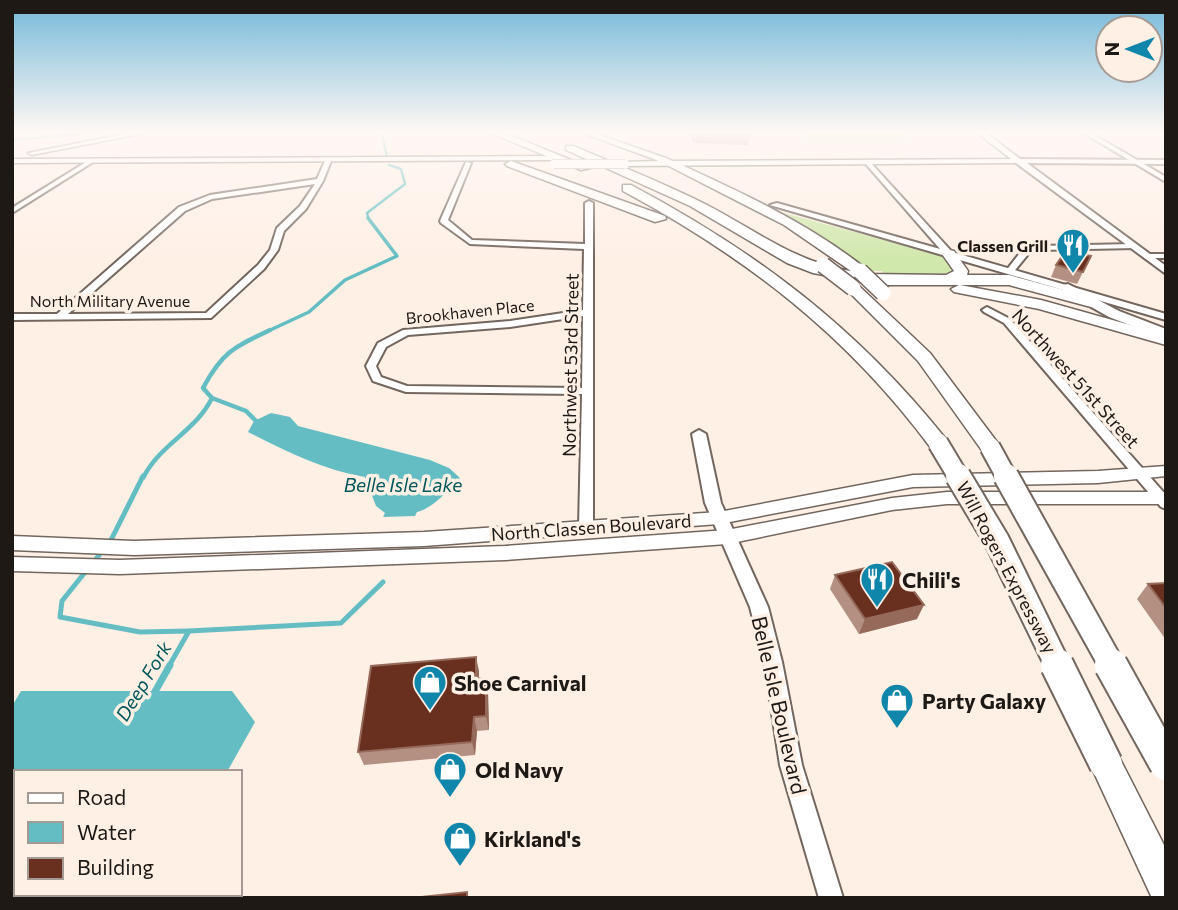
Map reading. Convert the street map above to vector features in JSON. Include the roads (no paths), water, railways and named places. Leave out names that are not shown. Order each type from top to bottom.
[{"type":"highway","points":[[548,174],[673,224],[811,307]]},
{"type":"highway","name":"Will Rogers Expressway","points":[[598,174],[716,237],[811,307],[876,367],[938,443],[998,541],[1166,887]]},
{"type":"highway","points":[[629,174],[694,203],[810,267],[860,279],[1016,282],[1093,299]]},
{"type":"highway","points":[[637,174],[731,211],[823,265],[853,288],[924,357]]},
{"type":"highway","points":[[708,174],[826,243],[883,293],[924,357],[990,447],[1166,764]]},
{"type":"highway","points":[[611,180],[684,205],[775,259],[804,272],[869,285],[990,287],[1031,292],[1071,303],[1093,299]]},
{"type":"highway","points":[[949,254],[961,271],[960,275],[951,279]]},
{"type":"highway","points":[[933,286],[1025,301],[1163,332]]},
{"type":"highway","points":[[990,287],[1163,332]]},
{"type":"highway","points":[[1068,288],[1163,332]]},
{"type":"main road","name":"North Classen Boulevard","points":[[12,543],[67,548],[134,548],[505,533],[719,517],[913,481],[1166,471]]},
{"type":"main road","name":"North Classen Boulevard","points":[[12,564],[121,567],[505,554],[727,537],[892,503],[947,498],[1164,500]]},
{"type":"main road","points":[[505,533],[505,554]]},
{"type":"street","points":[[12,211],[70,174]]},
{"type":"street","points":[[61,315],[182,209],[210,197],[320,181],[323,174]]},
{"type":"street","points":[[463,174],[444,221],[470,242],[589,247]]},
{"type":"street","points":[[878,174],[949,254]]},
{"type":"street","points":[[1036,174],[1166,271]]},
{"type":"street","name":"North Military Avenue","points":[[12,317],[208,316],[261,267],[274,250],[280,230],[303,207],[320,181]]},
{"type":"street","name":"Northwest 53rd Street","points":[[586,527],[589,203]]},
{"type":"street","points":[[774,205],[1068,288]]},
{"type":"street","points":[[1009,272],[1026,251],[1038,248],[1133,246]]},
{"type":"street","points":[[1147,256],[1166,257]]},
{"type":"street","points":[[1093,299],[1166,317]]},
{"type":"street","name":"Northwest 51st Street","points":[[987,310],[1007,321],[1138,474],[1164,500]]},
{"type":"street","name":"Brookhaven Place","points":[[371,366],[382,345],[406,332],[510,324],[588,313]]},
{"type":"street","points":[[371,366],[377,379],[406,389],[586,391]]},
{"type":"street","name":"Belle Isle Boulevard","points":[[699,434],[719,517],[759,607],[773,662],[790,765],[831,898]]},
{"type":"water","name":"Belle Isle Lake","points":[[271,413],[290,417],[298,426],[430,460],[449,468],[460,478],[458,485],[415,516],[383,517],[385,513],[376,506],[365,477],[320,465],[248,432],[254,421]]},
{"type":"water","points":[[21,691],[232,691],[255,722],[228,770],[14,770],[14,896],[156,896],[12,898],[12,706]]},
{"type":"waterway","name":"Deep Fork","points":[[369,219],[367,213],[405,184],[402,174]]},
{"type":"waterway","name":"Deep Fork","points":[[266,332],[309,312],[345,280],[397,256],[369,219]]},
{"type":"waterway","name":"Deep Fork","points":[[266,332],[270,330]]},
{"type":"waterway","name":"Deep Fork","points":[[212,398],[203,388],[216,366],[238,346],[266,332]]},
{"type":"waterway","name":"Deep Fork","points":[[143,478],[159,456],[197,420],[212,398]]},
{"type":"waterway","points":[[212,398],[246,411],[257,422]]},
{"type":"waterway","name":"Deep Fork","points":[[110,542],[143,476]]},
{"type":"waterway","name":"Deep Fork","points":[[92,564],[104,549]]},
{"type":"waterway","name":"Deep Fork","points":[[86,571],[62,601],[60,617],[140,632],[189,631]]},
{"type":"waterway","points":[[189,631],[341,623],[383,582]]},
{"type":"waterway","name":"Deep Fork","points":[[169,666],[189,631]]},
{"type":"waterway","name":"Deep Fork","points":[[152,697],[170,665]]},
{"type":"place","name":"Classen Grill","points":[[1073,275]]},
{"type":"place","name":"Chili's","points":[[877,609]]},
{"type":"place","name":"Shoe Carnival","points":[[430,712]]},
{"type":"place","name":"Party Galaxy","points":[[897,730]]},
{"type":"place","name":"Old Navy","points":[[450,799]]},
{"type":"place","name":"Kirkland's","points":[[460,868]]}]
